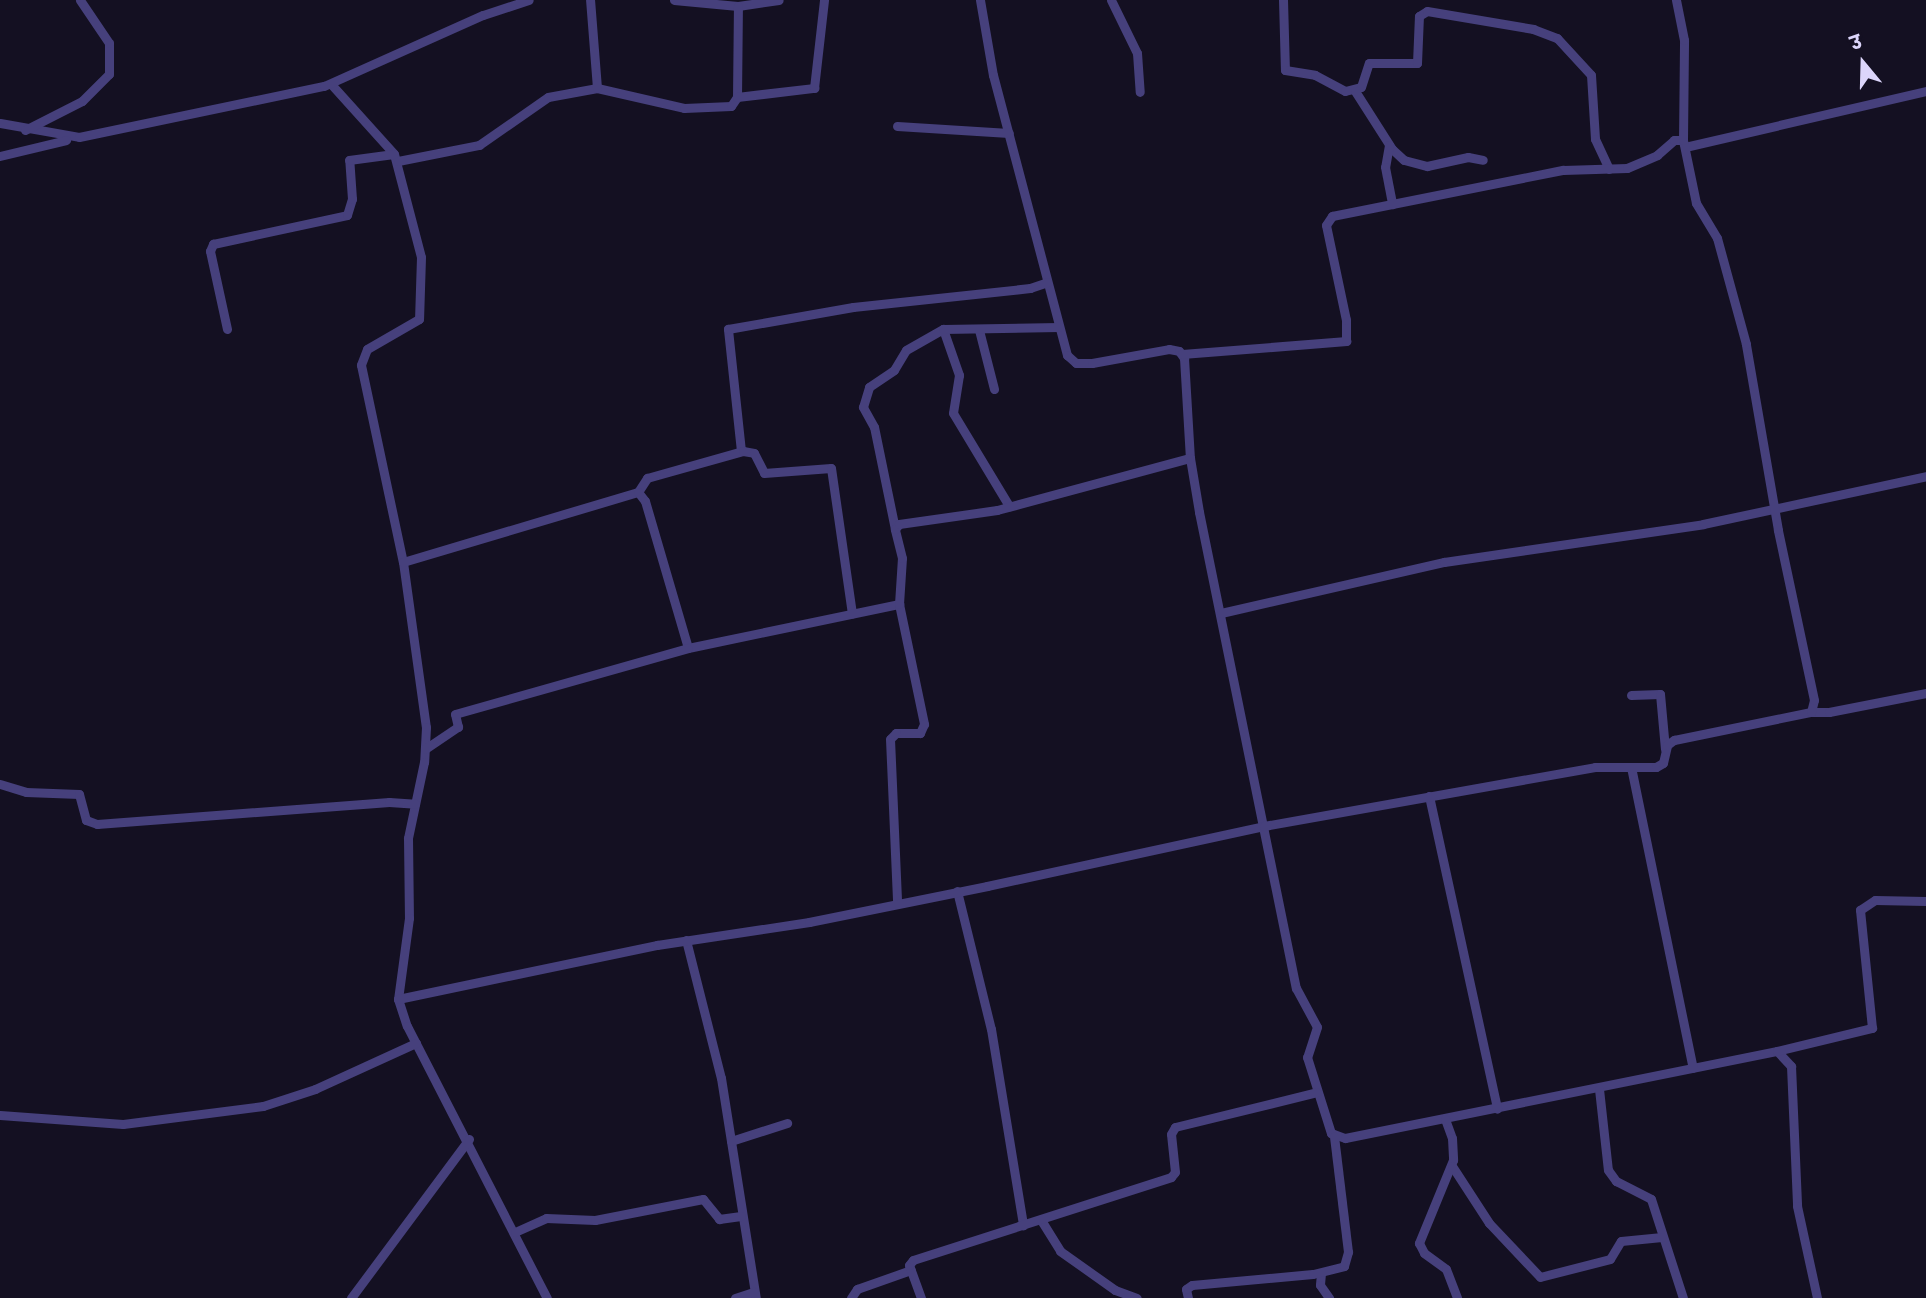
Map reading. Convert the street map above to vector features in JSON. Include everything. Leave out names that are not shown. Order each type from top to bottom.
[{"type":"street","points":[[25,130],[82,101],[109,74],[109,43],[80,0]]},
{"type":"street","points":[[0,156],[72,138],[331,84],[484,15],[529,0]]},
{"type":"street","points":[[590,0],[597,88]]},
{"type":"street","points":[[674,0],[738,6],[779,0]]},
{"type":"street","points":[[227,329],[210,251],[213,244],[347,215],[352,205],[349,160],[396,157],[479,145],[548,97],[597,88],[693,110],[727,108],[737,97],[814,88],[824,0]]},
{"type":"street","points":[[980,0],[1009,133],[1047,282],[1067,355],[1076,363],[1169,349],[1182,354],[1346,341],[1346,320],[1326,221],[1332,216],[1563,170],[1638,165],[1674,140],[1684,144],[1926,91]]},
{"type":"street","points":[[1111,0],[1137,53],[1140,92]]},
{"type":"street","points":[[1283,0],[1285,70],[1315,75],[1339,90],[1355,91],[1361,87],[1368,63],[1418,64],[1419,16],[1427,10],[1533,29],[1557,38],[1588,68],[1593,82],[1595,139],[1609,169]]},
{"type":"street","points":[[1676,0],[1684,47],[1680,106],[1684,144],[1696,203],[1717,238],[1736,302],[1774,508],[1813,694],[1811,712]]},
{"type":"street","points":[[737,97],[738,6]]},
{"type":"street","points":[[331,84],[396,157],[419,245],[421,314],[404,332],[367,349],[361,365],[403,562],[425,748],[407,858],[409,918],[398,999],[416,1043],[469,1139],[547,1298]]},
{"type":"street","points":[[1355,91],[1389,145],[1404,160],[1419,166],[1468,157],[1483,160]]},
{"type":"street","points":[[0,123],[72,138]]},
{"type":"street","points":[[897,127],[1009,133]]},
{"type":"street","points":[[1389,145],[1385,167],[1392,204]]},
{"type":"street","points":[[741,451],[728,329],[853,307],[1030,288],[1047,282]]},
{"type":"street","points":[[897,902],[890,739],[896,733],[920,733],[924,724],[899,604],[902,558],[874,427],[863,401],[869,387],[894,370],[906,350],[943,329],[1059,327]]},
{"type":"street","points":[[943,329],[959,375],[953,413],[1010,506]]},
{"type":"street","points":[[979,330],[994,388]]},
{"type":"street","points":[[1182,354],[1190,412],[1190,458],[1296,988],[1317,1027],[1306,1052],[1334,1137],[1348,1258],[1340,1268],[1321,1273],[1192,1284],[1186,1289],[1188,1298]]},
{"type":"street","points":[[403,562],[638,492],[647,478],[741,451],[754,453],[764,473],[833,471],[852,613]]},
{"type":"street","points":[[895,529],[912,520],[1010,506],[1190,458]]},
{"type":"street","points":[[1221,613],[1444,562],[1691,526],[1926,476]]},
{"type":"street","points":[[638,492],[645,501],[688,648]]},
{"type":"street","points":[[425,748],[458,727],[455,715],[688,648],[899,604]]},
{"type":"street","points":[[1665,749],[1680,738],[1926,693]]},
{"type":"street","points":[[398,999],[686,940],[809,922],[1264,826],[1595,767],[1660,765],[1665,749],[1660,694],[1631,695]]},
{"type":"street","points":[[1631,767],[1693,1068]]},
{"type":"street","points":[[0,784],[26,792],[79,794],[86,820],[97,824],[389,802],[415,804]]},
{"type":"street","points":[[1429,796],[1497,1109]]},
{"type":"street","points":[[957,891],[990,1028],[1023,1225]]},
{"type":"street","points":[[1334,1137],[1600,1089],[1872,1028],[1875,1019],[1859,932],[1860,910],[1875,900],[1926,901]]},
{"type":"street","points":[[686,940],[732,1141],[741,1216],[755,1295],[735,1298]]},
{"type":"street","points":[[0,1115],[123,1124],[263,1106],[308,1092],[416,1043]]},
{"type":"street","points":[[1777,1051],[1791,1066],[1797,1206],[1817,1298]]},
{"type":"street","points":[[1600,1089],[1608,1170],[1616,1181],[1651,1199],[1683,1298]]},
{"type":"street","points":[[920,1298],[911,1270],[913,1260],[1171,1177],[1175,1172],[1171,1134],[1175,1127],[1317,1092]]},
{"type":"street","points":[[1445,1119],[1453,1146],[1452,1166],[1419,1243],[1424,1253],[1446,1269],[1457,1298]]},
{"type":"street","points":[[732,1141],[788,1123]]},
{"type":"street","points":[[351,1298],[469,1139]]},
{"type":"street","points":[[1452,1166],[1489,1223],[1541,1277],[1611,1259],[1622,1241],[1662,1237]]},
{"type":"street","points":[[515,1232],[546,1218],[595,1220],[703,1199],[719,1219],[741,1216]]},
{"type":"street","points":[[1041,1220],[1060,1251],[1132,1297]]},
{"type":"street","points":[[851,1298],[857,1289],[911,1270]]},
{"type":"street","points":[[1321,1273],[1320,1284],[1329,1298]]}]
